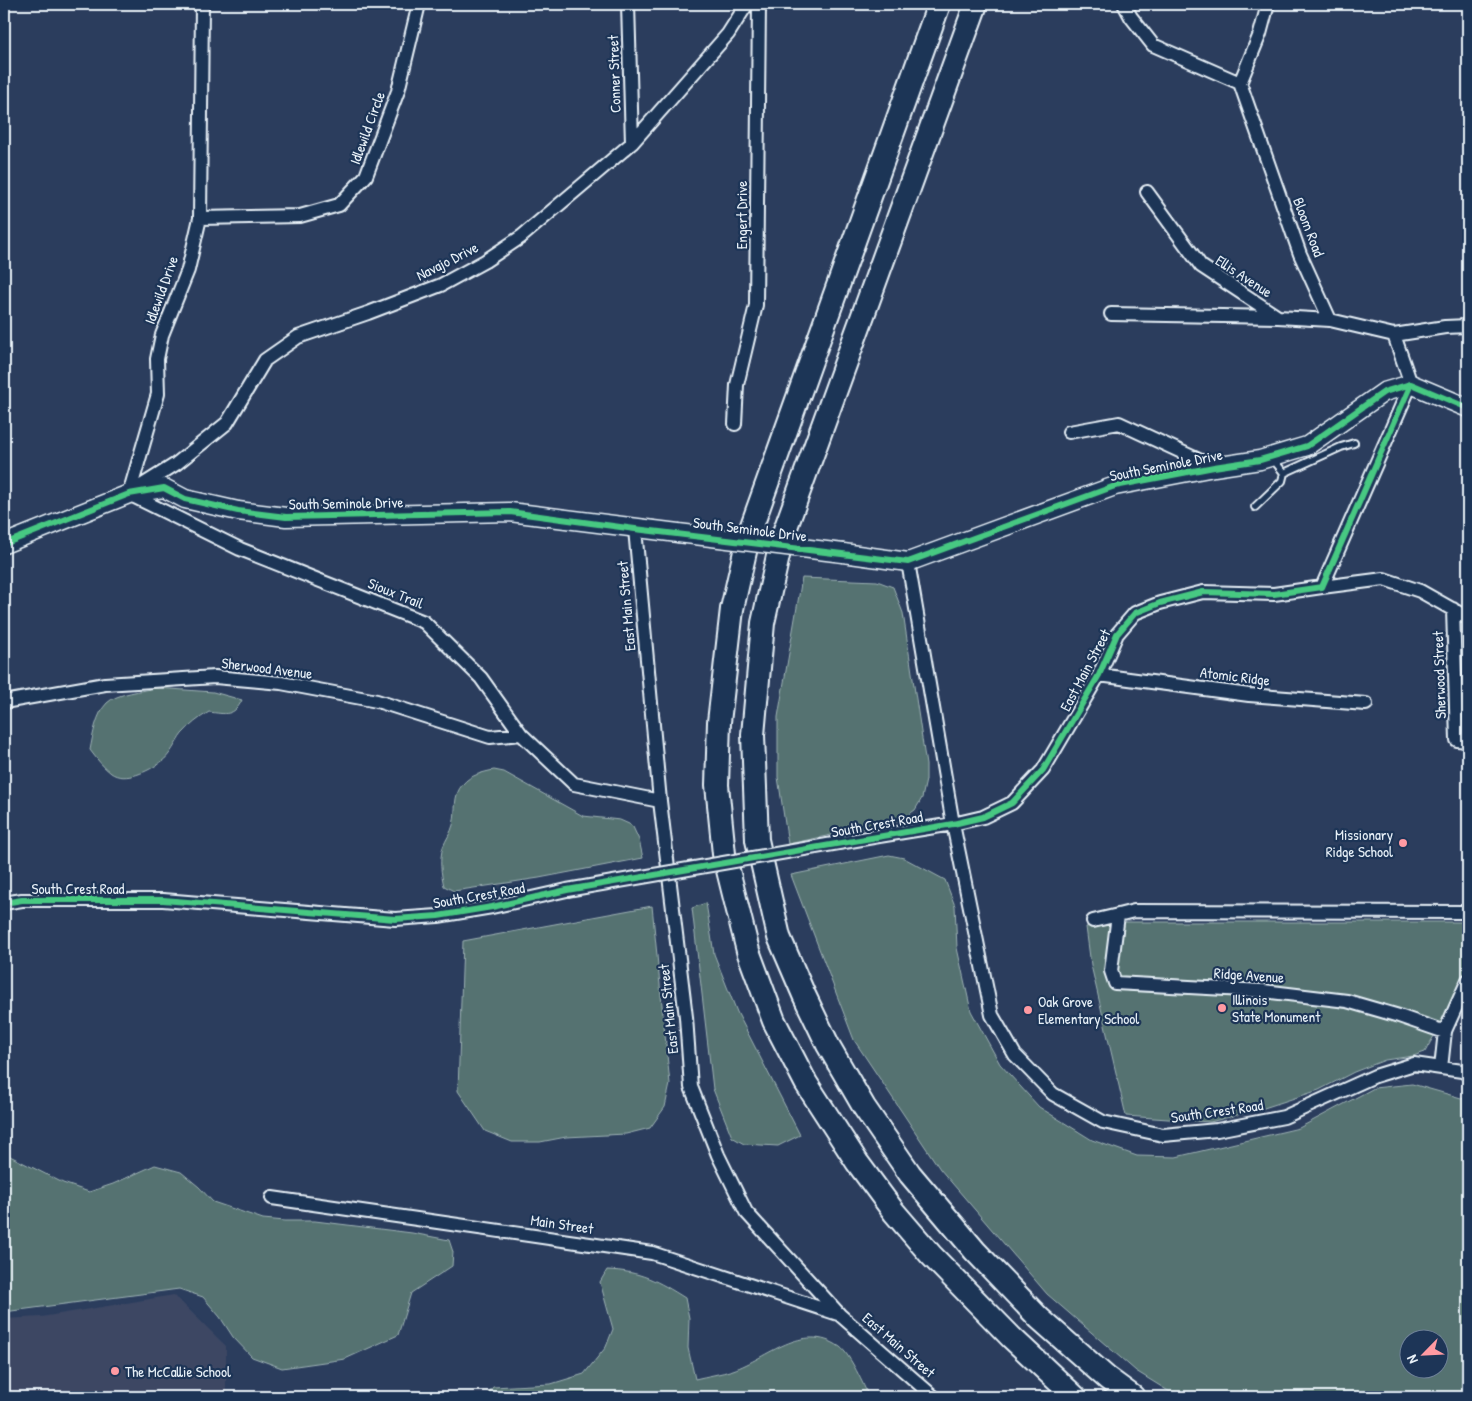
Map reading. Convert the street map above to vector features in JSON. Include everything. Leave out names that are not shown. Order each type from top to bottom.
[{"type":"highway","points":[[939,4],[749,534],[732,609],[719,722],[718,785],[724,854],[748,951],[774,1021],[806,1083],[857,1162],[894,1212],[931,1255],[1012,1338],[1075,1397]]},
{"type":"highway","points":[[976,4],[782,538],[763,623],[753,735],[757,840],[779,937],[828,1045],[864,1107],[910,1174],[975,1251],[1039,1318],[1107,1378],[1132,1397]]},
{"type":"street","name":"Idlewild Drive","points":[[129,494],[158,394],[157,360],[162,335],[188,270],[200,218],[202,4]]},
{"type":"street","name":"Idlewild Circle","points":[[200,218],[300,216],[339,206],[366,176],[398,91],[420,4]]},
{"type":"street","name":"Conner Street","points":[[628,4],[632,143]]},
{"type":"street","name":"Navajo Drive","points":[[129,494],[176,464],[227,423],[265,360],[298,337],[368,313],[440,285],[485,261],[521,237],[632,143],[728,34],[747,4]]},
{"type":"street","name":"Engert Drive","points":[[735,424],[737,385],[756,305],[759,4]]},
{"type":"street","points":[[1124,4],[1131,17],[1153,45],[1240,83],[1260,34],[1268,4]]},
{"type":"street","name":"Bloom Road","points":[[1240,83],[1300,254],[1330,320]]},
{"type":"street","name":"Ellis Avenue","points":[[1147,192],[1200,266],[1278,317],[1330,320]]},
{"type":"street","points":[[1111,314],[1278,317]]},
{"type":"street","points":[[1330,320],[1394,336],[1445,327],[1468,326]]},
{"type":"street","points":[[1322,587],[1411,384],[1394,336]]},
{"type":"street","points":[[1411,384],[1468,408]]},
{"type":"street","name":"South Seminole Drive","points":[[4,544],[129,494],[164,488],[185,499],[229,509],[286,517],[510,512],[908,562],[1115,486],[1260,460],[1307,446],[1384,392],[1411,384]]},
{"type":"street","points":[[1068,432],[1120,422],[1214,467]]},
{"type":"street","name":"Sioux Trail","points":[[129,494],[240,549],[424,622],[481,678],[521,734],[574,784],[660,801]]},
{"type":"street","name":"East Main Street","points":[[636,529],[660,801],[686,1017],[691,1087],[718,1155],[746,1212],[840,1315],[934,1397]]},
{"type":"street","name":"South Crest Road","points":[[908,562],[953,824],[992,1015],[1015,1055],[1053,1094],[1103,1122],[1163,1135],[1217,1130],[1284,1117],[1375,1076],[1414,1064],[1462,1071],[1468,1074]]},
{"type":"street","name":"East Main Street","points":[[953,824],[983,817],[1012,803],[1043,770],[1100,675],[1117,634],[1135,613],[1160,603],[1203,592],[1274,594],[1384,579],[1420,591],[1468,618]]},
{"type":"street","name":"Sherwood Street","points":[[1453,608],[1463,741]]},
{"type":"street","name":"Atomic Ridge","points":[[1100,675],[1249,695],[1366,704]]},
{"type":"street","name":"Sherwood Avenue","points":[[4,702],[105,684],[216,677],[281,683],[377,702],[490,737],[521,734]]},
{"type":"street","name":"South Crest Road","points":[[4,903],[22,900],[163,900],[395,919],[447,915],[568,890],[953,824]]},
{"type":"street","points":[[1093,921],[1134,911],[1468,912]]},
{"type":"street","name":"Ridge Avenue","points":[[1118,914],[1111,971],[1116,983],[1264,991],[1348,1001],[1445,1032]]},
{"type":"street","points":[[1441,1068],[1445,1032],[1468,981]]},
{"type":"street","name":"Main Street","points":[[272,1198],[652,1253],[840,1315]]},
{"type":"lane","points":[[1255,507],[1282,480],[1284,473],[1354,443]]},
{"type":"lane","points":[[1271,457],[1284,473]]},
{"type":"shaded area","name":"The McCallie School","points":[[174,1295],[226,1346],[226,1397],[4,1397],[4,1319],[41,1317]]},
{"type":"green space","points":[[802,578],[877,581],[893,587],[903,613],[926,765],[926,780],[922,798],[915,810],[899,821],[788,844],[778,777],[778,717]]},
{"type":"green space","points":[[156,688],[213,692],[242,700],[232,712],[224,714],[209,712],[198,719],[182,734],[164,759],[150,769],[137,775],[117,776],[102,765],[90,750],[100,713],[107,703],[117,697]]},
{"type":"green space","points":[[494,770],[504,772],[583,816],[620,820],[629,824],[633,827],[639,840],[643,858],[539,878],[454,891],[444,886],[441,857],[443,847],[453,825],[457,793],[469,778]]},
{"type":"green space","points":[[889,855],[904,858],[945,880],[955,906],[957,948],[971,1011],[1000,1064],[1039,1107],[1092,1140],[1137,1156],[1176,1157],[1299,1128],[1374,1088],[1412,1084],[1468,1100],[1468,1397],[1178,1397],[1136,1371],[1047,1294],[940,1169],[854,1040],[791,875]]},
{"type":"green space","points":[[706,903],[714,954],[737,1012],[800,1135],[778,1146],[744,1144],[732,1137],[713,1089],[692,908]]},
{"type":"green space","points":[[652,906],[670,1084],[665,1107],[650,1128],[626,1134],[566,1137],[540,1142],[512,1142],[485,1131],[458,1091],[463,941]]},
{"type":"green space","points":[[1115,922],[1466,922],[1468,923],[1469,958],[1466,973],[1456,995],[1425,1052],[1413,1056],[1385,1060],[1354,1072],[1319,1090],[1264,1108],[1210,1122],[1126,1116],[1091,965],[1086,927]]},
{"type":"green space","points":[[4,1153],[63,1183],[89,1192],[113,1184],[155,1165],[181,1172],[213,1202],[263,1219],[315,1221],[412,1233],[449,1240],[453,1252],[452,1266],[411,1293],[398,1335],[345,1359],[282,1368],[252,1357],[233,1337],[220,1317],[203,1297],[179,1289],[4,1312]]},
{"type":"green space","points":[[607,1270],[629,1272],[648,1278],[685,1298],[689,1318],[688,1348],[695,1379],[733,1370],[785,1344],[812,1338],[826,1340],[844,1351],[869,1397],[485,1397],[493,1387],[551,1384],[584,1374],[606,1347],[613,1329],[600,1282]]},
{"type":"cycle path","points":[[4,544],[129,494],[164,488],[185,499],[238,511],[286,517],[510,512],[908,562],[1115,486],[1260,460],[1307,446],[1384,392],[1411,384],[1468,408]]},
{"type":"cycle path","points":[[4,903],[22,900],[163,900],[395,919],[438,916],[492,907],[567,890],[953,824],[983,817],[1012,803],[1043,770],[1099,675],[1117,634],[1135,613],[1160,603],[1203,592],[1274,594],[1322,587],[1411,384]]},
{"type":"place","name":"Missionary Ridge School","points":[[1403,843]]},
{"type":"place","name":"Illinois State Monument","points":[[1222,1008]]},
{"type":"place","name":"Oak Grove Elementary School","points":[[1028,1010]]},
{"type":"place","name":"The McCallie School","points":[[115,1371]]}]
